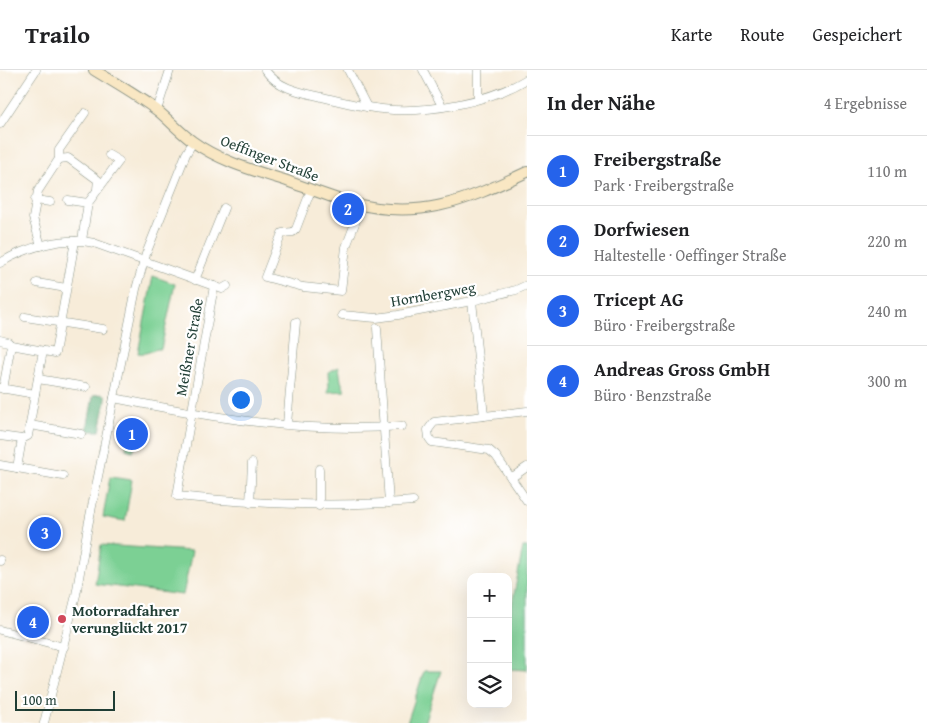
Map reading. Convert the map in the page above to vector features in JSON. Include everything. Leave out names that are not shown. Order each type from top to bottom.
[{"type":"street","points":[[0,124],[36,70]]},
{"type":"street","name":"Oeffinger Straße","points":[[94,70],[157,110],[193,142],[234,162],[311,190],[362,205],[403,210],[428,209],[452,203],[527,172]]},
{"type":"street","points":[[157,110],[170,70]]},
{"type":"street","points":[[265,70],[274,81],[294,90],[366,107],[404,110],[442,106],[478,99],[496,94],[527,79]]},
{"type":"street","points":[[348,70],[366,107]]},
{"type":"street","points":[[423,70],[442,106]]},
{"type":"street","points":[[478,70],[478,99]]},
{"type":"street","points":[[40,246],[33,218],[38,191],[59,159],[59,150],[85,113]]},
{"type":"street","points":[[44,723],[76,595],[88,526],[136,289],[144,261],[186,154],[193,142]]},
{"type":"street","points":[[0,340],[11,345],[55,353],[66,288],[88,203],[119,161],[109,155]]},
{"type":"street","points":[[59,159],[68,158],[98,180],[97,191]]},
{"type":"street","points":[[311,190],[296,229],[293,232],[282,233],[265,277],[304,287],[342,291],[346,246],[362,205]]},
{"type":"street","points":[[35,200],[50,202]]},
{"type":"street","points":[[68,200],[88,203]]},
{"type":"street","points":[[195,280],[224,208]]},
{"type":"street","points":[[0,263],[40,246],[54,242],[78,240],[214,286],[222,288],[226,286]]},
{"type":"street","points":[[37,283],[66,288]]},
{"type":"street","name":"Hornbergweg","points":[[342,316],[376,318],[472,301],[516,290],[527,285]]},
{"type":"street","name":"Meißner Straße","points":[[191,414],[214,286]]},
{"type":"street","points":[[472,301],[484,416]]},
{"type":"street","points":[[25,317],[103,329]]},
{"type":"street","points":[[287,424],[296,322]]},
{"type":"street","points":[[377,328],[389,503]]},
{"type":"street","points":[[11,345],[2,389],[35,394]]},
{"type":"street","points":[[0,436],[22,439],[28,436],[43,351]]},
{"type":"street","points":[[38,378],[86,387]]},
{"type":"street","name":"Meißner Straße","points":[[114,398],[191,414],[328,428],[402,426]]},
{"type":"street","points":[[527,411],[434,422],[428,430],[429,438],[432,442],[489,450],[496,456],[527,501]]},
{"type":"street","points":[[191,414],[176,496],[250,504],[319,506],[413,501]]},
{"type":"street","points":[[30,425],[81,434]]},
{"type":"street","points":[[17,468],[22,439]]},
{"type":"street","points":[[250,504],[252,463]]},
{"type":"street","points":[[0,465],[64,476]]},
{"type":"street","points":[[511,478],[527,467]]},
{"type":"street","points":[[319,470],[319,506]]},
{"type":"street","points":[[0,630],[64,647]]},
{"type":"green space","points":[[153,276],[175,284],[161,349],[138,353]]},
{"type":"green space","points":[[339,367],[345,391],[327,392],[329,386],[328,372]]},
{"type":"green space","points":[[103,394],[106,396],[106,400],[100,431],[90,431],[87,429],[93,397],[94,395]]},
{"type":"green space","points":[[136,417],[139,419],[133,451],[126,449],[131,418]]},
{"type":"green space","points":[[110,477],[132,480],[125,521],[103,517]]},
{"type":"green space","points":[[101,545],[192,551],[183,595],[95,584]]},
{"type":"green space","points":[[523,547],[527,547],[527,670],[512,669],[512,605]]},
{"type":"green space","points":[[424,671],[441,671],[424,723],[407,723]]},
{"type":"place","name":"Dorfwiesen","points":[[348,209]]},
{"type":"place","name":"Freibergstraße","points":[[132,434]]},
{"type":"place","name":"Tricept AG","points":[[45,533]]},
{"type":"place","name":"Motorradfahrer verunglückt 2017","points":[[62,619]]},
{"type":"place","name":"Andreas Gross GmbH","points":[[33,622]]}]
